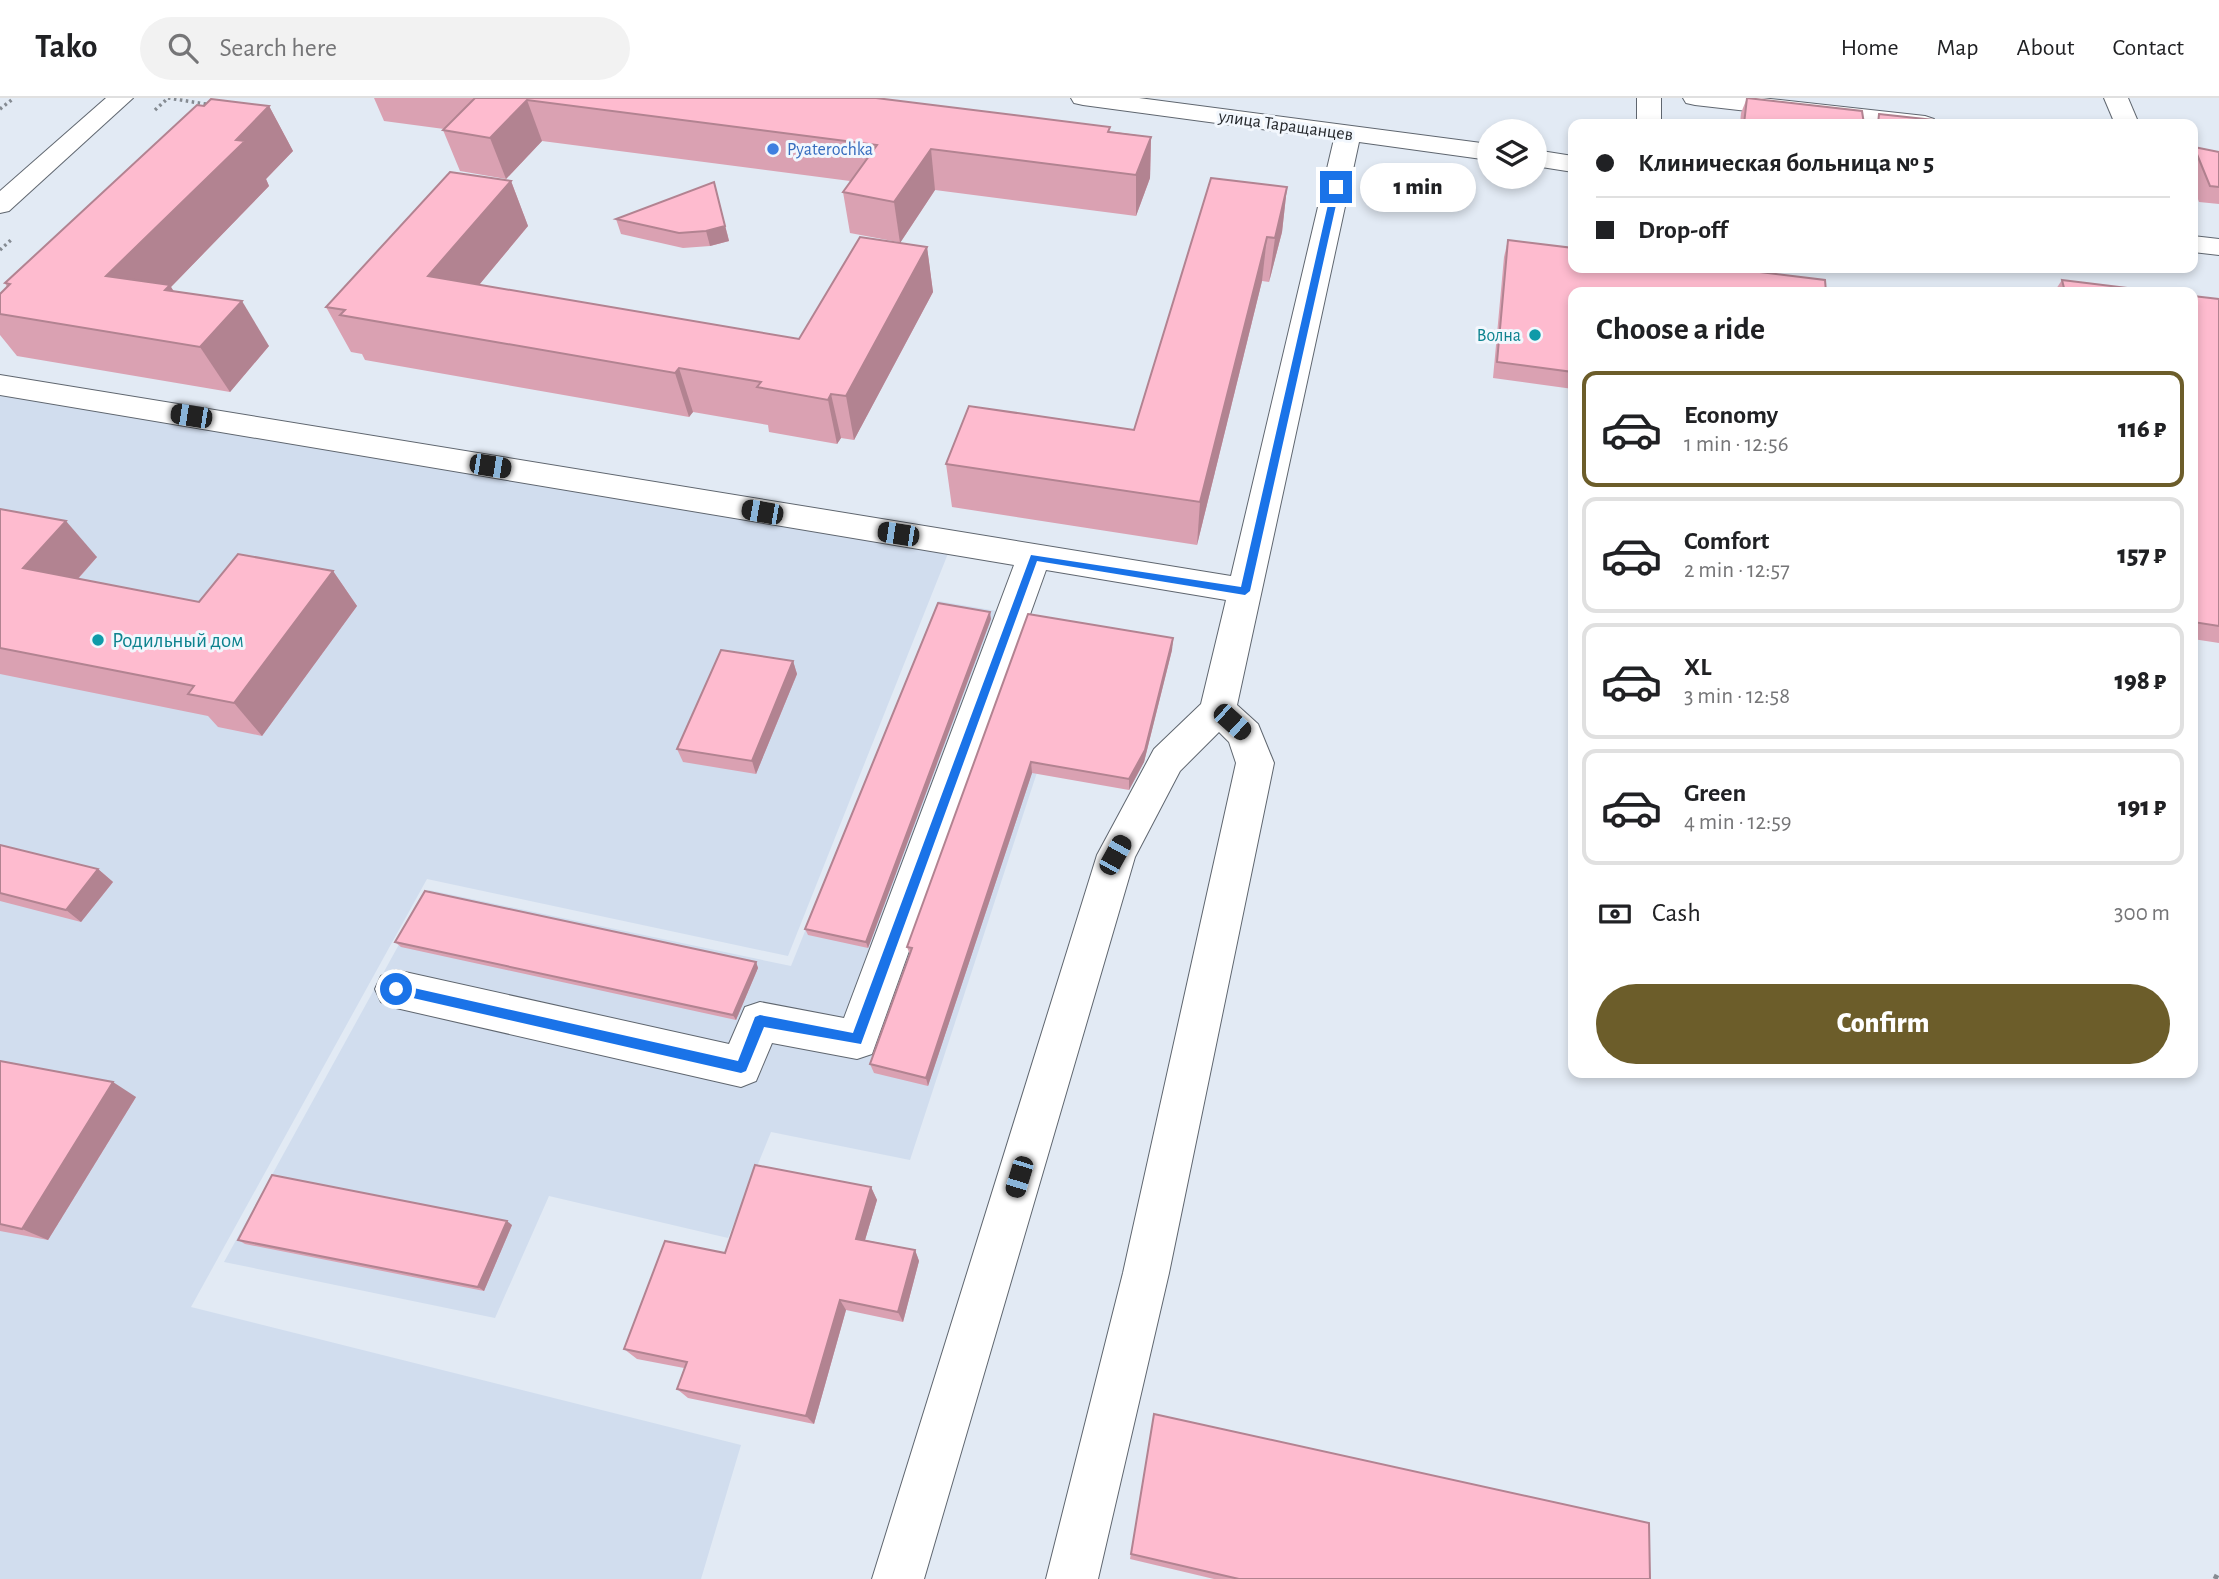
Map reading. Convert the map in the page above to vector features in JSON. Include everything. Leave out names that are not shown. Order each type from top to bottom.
[{"type":"street","points":[[0,205],[121,98]]},
{"type":"street","name":"улица Таращанцев","points":[[1091,98],[1477,150]]},
{"type":"street","points":[[1649,98],[1649,119]]},
{"type":"street","points":[[1695,98],[1880,119]]},
{"type":"street","points":[[2116,98],[2125,119]]},
{"type":"street","points":[[898,1579],[1115,855],[1167,760],[1218,710],[1348,133]]},
{"type":"street","points":[[1547,160],[1568,163]]},
{"type":"street","points":[[2198,245],[2219,247]]},
{"type":"street","points":[[0,385],[1245,591]]},
{"type":"street","points":[[396,989],[741,1067],[760,1021],[857,1040],[1034,557]]},
{"type":"street","points":[[1072,1579],[1146,1273],[1255,763],[1245,734],[1218,710]]},
{"type":"path","points":[[0,109],[14,98]]},
{"type":"path","points":[[168,98],[216,105],[206,114]]},
{"type":"path","points":[[2215,1579],[2219,1572]]},
{"type":"shaded area","points":[[0,395],[949,551],[788,956],[427,879],[191,1307],[741,1445],[701,1579],[0,1579]]},
{"type":"shaded area","points":[[938,601],[1085,626],[910,1160],[771,1132],[728,1238],[549,1196],[495,1318],[224,1262],[429,890],[791,966]]},
{"type":"building","points":[[475,98],[876,98],[1110,127],[1108,132],[1151,137],[1136,175],[931,149],[894,202],[843,192],[877,145],[527,100],[490,138],[443,130]]},
{"type":"building","points":[[1747,98],[1862,111],[1863,119],[1745,119]]},
{"type":"building","points":[[211,99],[269,106],[236,140],[245,141],[106,276],[170,285],[165,290],[242,301],[200,347],[0,314],[0,294],[10,284],[5,283],[197,105],[204,106]]},
{"type":"building","points":[[1879,114],[1925,119],[1878,119]]},
{"type":"building","points":[[2198,148],[2219,152],[2219,187],[2210,186],[2198,157]]},
{"type":"building","points":[[450,172],[511,181],[428,276],[799,339],[860,237],[927,247],[846,396],[831,394],[828,400],[757,387],[761,382],[679,368],[675,373],[340,315],[345,310],[326,307]]},
{"type":"building","points":[[1211,178],[1287,187],[1275,238],[1267,237],[1200,502],[946,464],[969,406],[1134,430]]},
{"type":"building","points":[[714,182],[725,226],[679,233],[616,219]]},
{"type":"building","name":"Волна","points":[[1508,240],[1568,247],[1568,273],[1768,273],[1825,280],[1826,287],[1568,287],[1568,371],[1497,362]]},
{"type":"building","points":[[2062,280],[2119,287],[2064,287]]},
{"type":"building","points":[[2198,297],[2219,299],[2219,626],[2198,623]]},
{"type":"building","points":[[0,509],[66,521],[23,568],[199,602],[238,554],[333,571],[234,703],[188,694],[194,686],[0,648]]},
{"type":"building","points":[[938,603],[990,612],[866,942],[805,929]]},
{"type":"building","points":[[1028,614],[1173,638],[1145,750],[1129,779],[1031,762],[926,1078],[870,1064],[912,948],[907,947]]},
{"type":"building","points":[[721,650],[793,661],[752,761],[677,749]]},
{"type":"building","points":[[0,845],[98,869],[66,910],[0,893]]},
{"type":"building","points":[[425,891],[756,962],[733,1015],[395,942]]},
{"type":"building","points":[[0,1061],[113,1082],[22,1229],[0,1224]]},
{"type":"building","points":[[755,1165],[871,1187],[856,1239],[915,1250],[898,1312],[840,1300],[806,1416],[677,1389],[687,1362],[624,1349],[665,1241],[725,1253]]},
{"type":"building","points":[[272,1175],[507,1221],[478,1287],[238,1240]]},
{"type":"building","points":[[1154,1414],[1649,1523],[1650,1579],[1239,1579],[1131,1554]]},
{"type":"place","name":"Pyaterochka","points":[[773,149]]},
{"type":"place","name":"Волна","points":[[1535,335]]},
{"type":"place","name":"Родильный дом","points":[[98,640]]},
{"type":"route","points":[[396,989],[741,1067],[760,1021],[857,1040],[1034,557],[1245,591],[1336,187]]}]
